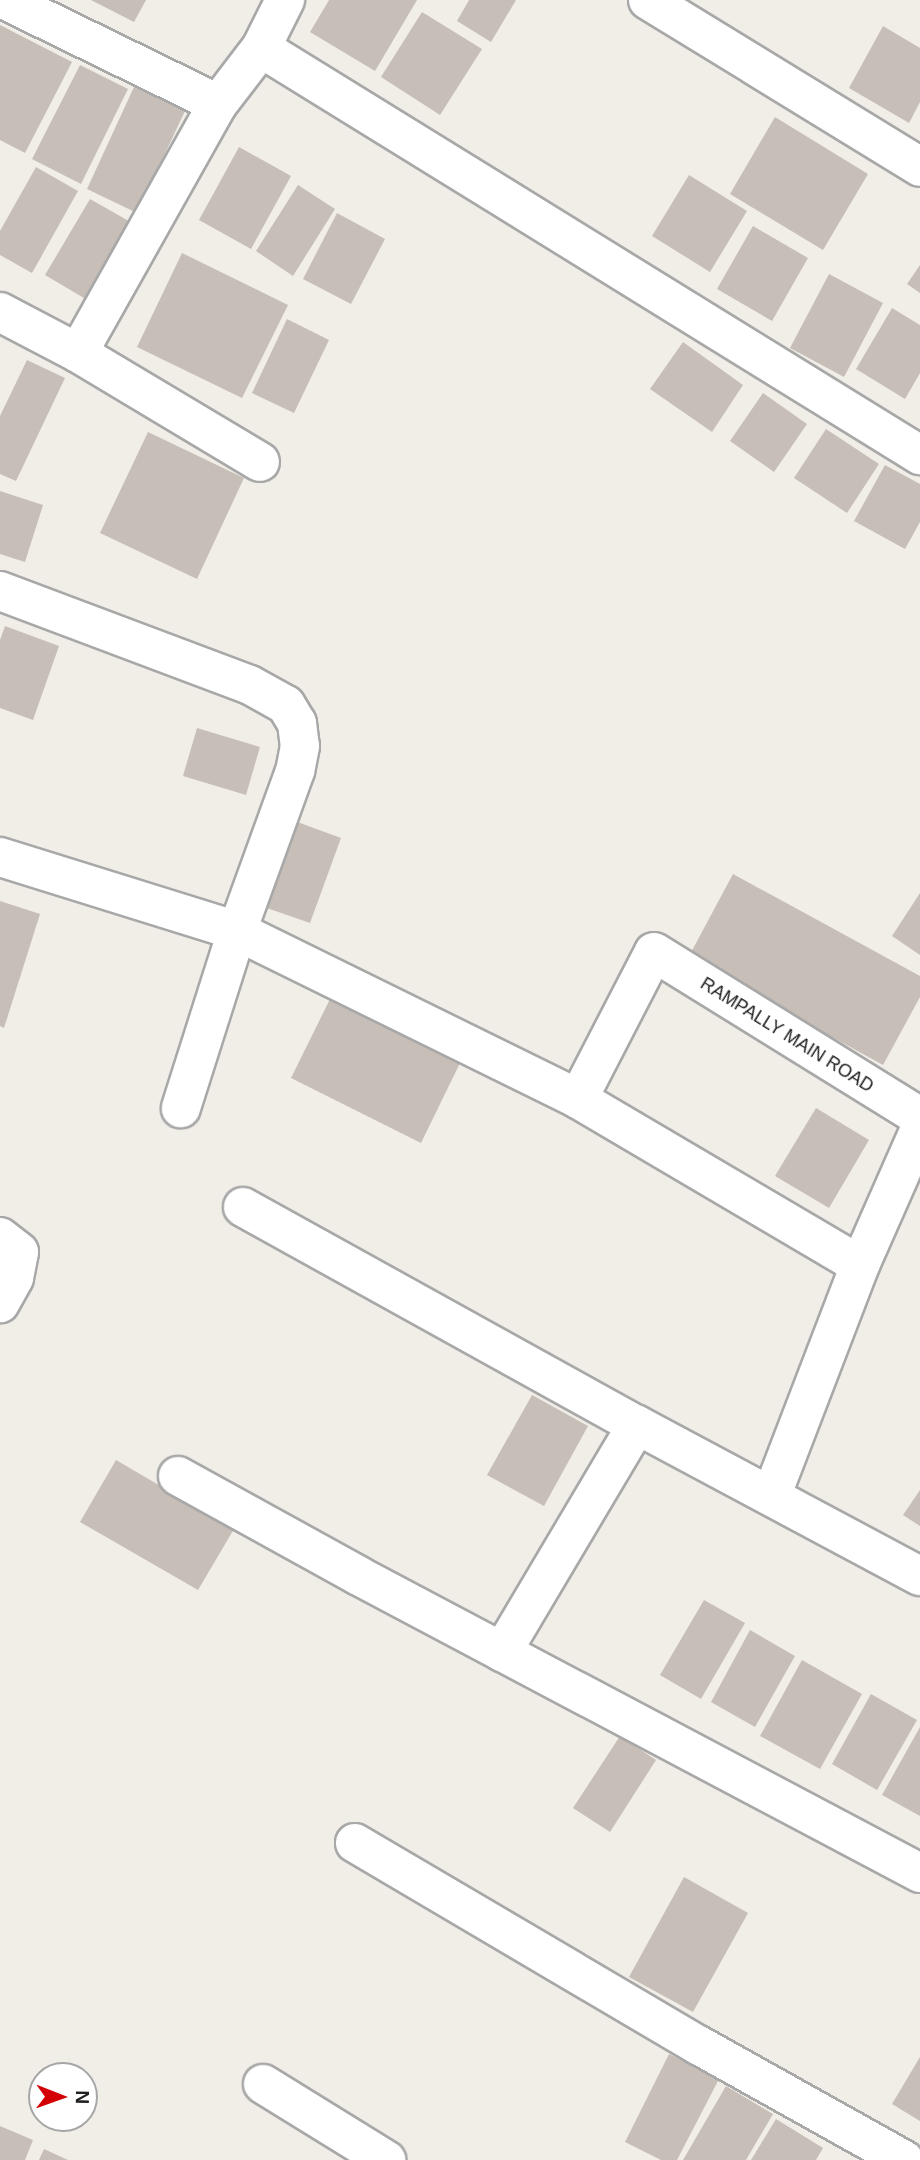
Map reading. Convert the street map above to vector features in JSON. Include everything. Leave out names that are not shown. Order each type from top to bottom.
[{"type":"street","points":[[5,0],[218,104]]},
{"type":"street","points":[[78,353],[218,104],[261,48],[285,0]]},
{"type":"street","points":[[648,0],[920,167]]},
{"type":"street","points":[[261,48],[920,455]]},
{"type":"street","points":[[0,312],[78,353],[260,462]]},
{"type":"street","points":[[0,591],[250,685],[286,705],[297,723],[300,746],[295,771],[237,931],[181,1108]]},
{"type":"street","points":[[0,857],[237,931],[578,1099],[860,1265]]},
{"type":"street","name":"RAMPALLY MAIN ROAD","points":[[578,1099],[654,952],[920,1117]]},
{"type":"street","points":[[772,1494],[860,1265],[920,1129]]},
{"type":"street","points":[[243,1207],[637,1425],[772,1494],[920,1576]]},
{"type":"street","points":[[0,1237],[19,1252],[14,1278],[0,1303]]},
{"type":"street","points":[[502,1652],[637,1425]]},
{"type":"street","points":[[178,1476],[502,1652],[920,1873]]},
{"type":"street","points":[[355,1843],[699,2046],[904,2160]]},
{"type":"street","points":[[263,2084],[386,2160]]},
{"type":"building","points":[[91,0],[146,0],[134,22]]},
{"type":"building","points":[[329,0],[417,0],[375,71],[310,32]]},
{"type":"building","points":[[469,0],[516,0],[491,42],[457,21]]},
{"type":"building","points":[[422,12],[482,49],[440,115],[381,77]]},
{"type":"building","points":[[0,25],[72,62],[25,153],[0,140]]},
{"type":"building","points":[[883,26],[920,48],[920,102],[909,123],[849,88]]},
{"type":"building","points":[[80,65],[128,89],[81,184],[32,159]]},
{"type":"building","points":[[134,87],[185,111],[137,213],[87,189]]},
{"type":"building","points":[[775,117],[868,174],[823,250],[730,194]]},
{"type":"building","points":[[239,147],[291,176],[251,249],[199,220]]},
{"type":"building","points":[[36,167],[78,191],[32,273],[0,255],[0,231]]},
{"type":"building","points":[[689,175],[747,211],[710,272],[652,236]]},
{"type":"building","points":[[298,185],[335,209],[293,276],[256,251]]},
{"type":"building","points":[[90,199],[134,224],[89,301],[45,275]]},
{"type":"building","points":[[337,213],[385,239],[351,304],[303,279]]},
{"type":"building","points":[[753,226],[808,258],[772,321],[717,289]]},
{"type":"building","points":[[182,253],[288,305],[242,398],[137,347]]},
{"type":"building","points":[[920,265],[920,293],[907,284]]},
{"type":"building","points":[[829,274],[883,303],[844,377],[790,348]]},
{"type":"building","points":[[892,308],[920,325],[920,373],[905,399],[856,369]]},
{"type":"building","points":[[287,319],[329,340],[294,413],[252,393]]},
{"type":"building","points":[[683,342],[743,385],[712,432],[650,389]]},
{"type":"building","points":[[27,360],[65,378],[16,481],[0,474],[0,416]]},
{"type":"building","points":[[763,393],[807,424],[774,472],[730,441]]},
{"type":"building","points":[[826,429],[879,464],[847,513],[794,478]]},
{"type":"building","points":[[148,432],[244,478],[197,579],[100,533]]},
{"type":"building","points":[[885,465],[920,484],[920,522],[905,549],[854,521]]},
{"type":"building","points":[[0,491],[43,505],[25,562],[0,554]]},
{"type":"building","points":[[5,626],[59,646],[33,720],[0,708],[0,640]]},
{"type":"building","points":[[197,728],[260,747],[246,795],[183,776]]},
{"type":"building","points":[[292,820],[341,838],[310,923],[261,906]]},
{"type":"building","points":[[733,874],[920,976],[920,997],[883,1065],[688,958]]},
{"type":"building","points":[[920,893],[920,955],[892,936]]},
{"type":"building","points":[[0,901],[40,914],[4,1028],[0,1026]]},
{"type":"building","points":[[332,995],[462,1059],[421,1143],[291,1078]]},
{"type":"building","points":[[816,1108],[869,1140],[829,1208],[775,1176]]},
{"type":"building","points":[[532,1395],[588,1426],[544,1506],[487,1475]]},
{"type":"building","points":[[116,1460],[234,1529],[198,1590],[80,1522]]},
{"type":"building","points":[[920,1490],[920,1526],[903,1515]]},
{"type":"building","points":[[704,1600],[745,1623],[701,1699],[660,1675]]},
{"type":"building","points":[[750,1630],[795,1656],[755,1727],[711,1702]]},
{"type":"building","points":[[802,1660],[862,1694],[820,1769],[760,1736]]},
{"type":"building","points":[[871,1694],[917,1720],[877,1790],[832,1764]]},
{"type":"building","points":[[920,1727],[920,1816],[882,1795]]},
{"type":"building","points":[[620,1736],[656,1760],[610,1832],[573,1808]]},
{"type":"building","points":[[684,1877],[748,1913],[693,2012],[629,1977]]},
{"type":"building","points":[[669,2054],[719,2079],[677,2160],[661,2160],[625,2142]]},
{"type":"building","points":[[920,2057],[920,2121],[892,2104]]},
{"type":"building","points":[[726,2086],[773,2114],[746,2160],[683,2160]]},
{"type":"building","points":[[776,2119],[823,2148],[816,2160],[751,2160]]},
{"type":"building","points":[[0,2126],[33,2140],[25,2160],[0,2160]]},
{"type":"building","points":[[44,2149],[68,2160],[39,2160]]}]
